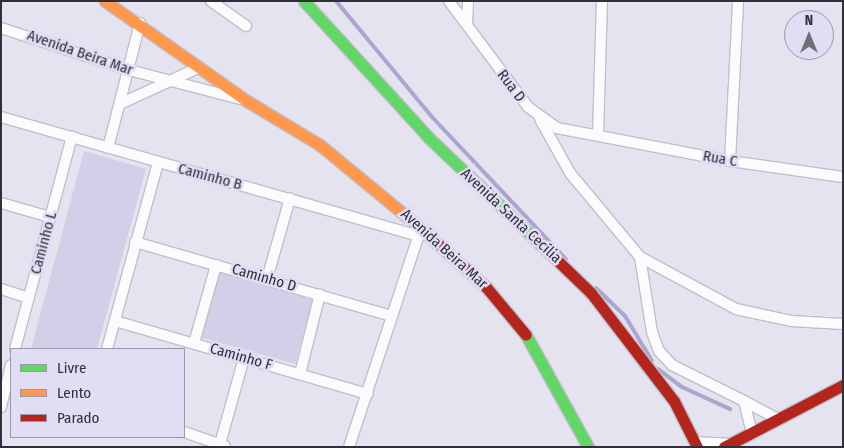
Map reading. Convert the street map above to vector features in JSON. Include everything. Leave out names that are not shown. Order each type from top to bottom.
[{"type":"street","points":[[211,1],[246,26]]},
{"type":"street","name":"Avenida Santa Cecília","points":[[304,1],[429,138],[591,292],[674,401],[695,444]]},
{"type":"street","name":"Rua D","points":[[449,1],[467,23],[505,79],[539,118],[557,128],[598,135]]},
{"type":"street","points":[[467,23],[468,1]]},
{"type":"street","points":[[598,135],[602,1]]},
{"type":"street","points":[[730,161],[738,1]]},
{"type":"street","name":"Avenida Beira Mar","points":[[111,3],[247,101],[336,156],[420,233],[486,287],[512,316],[588,447]]},
{"type":"street","points":[[108,148],[140,23]]},
{"type":"street","name":"Avenida Beira Mar","points":[[1,28],[129,70],[247,101]]},
{"type":"street","points":[[120,104],[200,67]]},
{"type":"street","name":"Caminho B","points":[[1,117],[158,163],[420,233]]},
{"type":"street","points":[[539,118],[570,173],[640,257],[736,308],[792,321],[843,324]]},
{"type":"street","name":"Rua C","points":[[598,135],[730,161],[843,177]]},
{"type":"street","name":"Caminho L","points":[[15,348],[72,137]]},
{"type":"street","points":[[107,348],[158,163]]},
{"type":"street","points":[[268,279],[290,198]]},
{"type":"street","points":[[1,203],[50,216]]},
{"type":"street","points":[[350,447],[420,233]]},
{"type":"street","name":"Caminho D","points":[[135,242],[392,316]]},
{"type":"street","points":[[640,257],[652,332],[664,358],[776,418]]},
{"type":"street","points":[[194,343],[216,265]]},
{"type":"street","points":[[1,289],[29,298]]},
{"type":"street","points":[[300,374],[320,294]]},
{"type":"street","name":"Caminho F","points":[[115,321],[368,394]]},
{"type":"street","points":[[185,432],[223,446],[244,358]]},
{"type":"street","points":[[1,407],[7,379]]},
{"type":"street","points":[[695,444],[727,445],[843,385]]},
{"type":"street","points":[[744,402],[752,433]]},
{"type":"shaded area","points":[[84,151],[146,169],[97,348],[31,348]]},
{"type":"shaded area","points":[[220,271],[314,297],[295,364],[202,338]]},
{"type":"waterway","points":[[336,1],[432,117],[566,259]]},
{"type":"waterway","points":[[596,288],[625,316],[652,361]]},
{"type":"waterway","points":[[658,369],[682,387],[730,409]]},
{"type":"traffic: fast","points":[[304,1],[429,138],[533,237]]},
{"type":"traffic: fast","points":[[526,335],[588,447]]},
{"type":"traffic: slow","points":[[105,1],[247,101],[320,145],[412,221]]},
{"type":"traffic: jam","points":[[412,221],[486,287],[526,335]]},
{"type":"traffic: jam","points":[[533,237],[591,293],[674,401],[697,447]]},
{"type":"traffic: jam","points":[[724,447],[843,385]]}]
